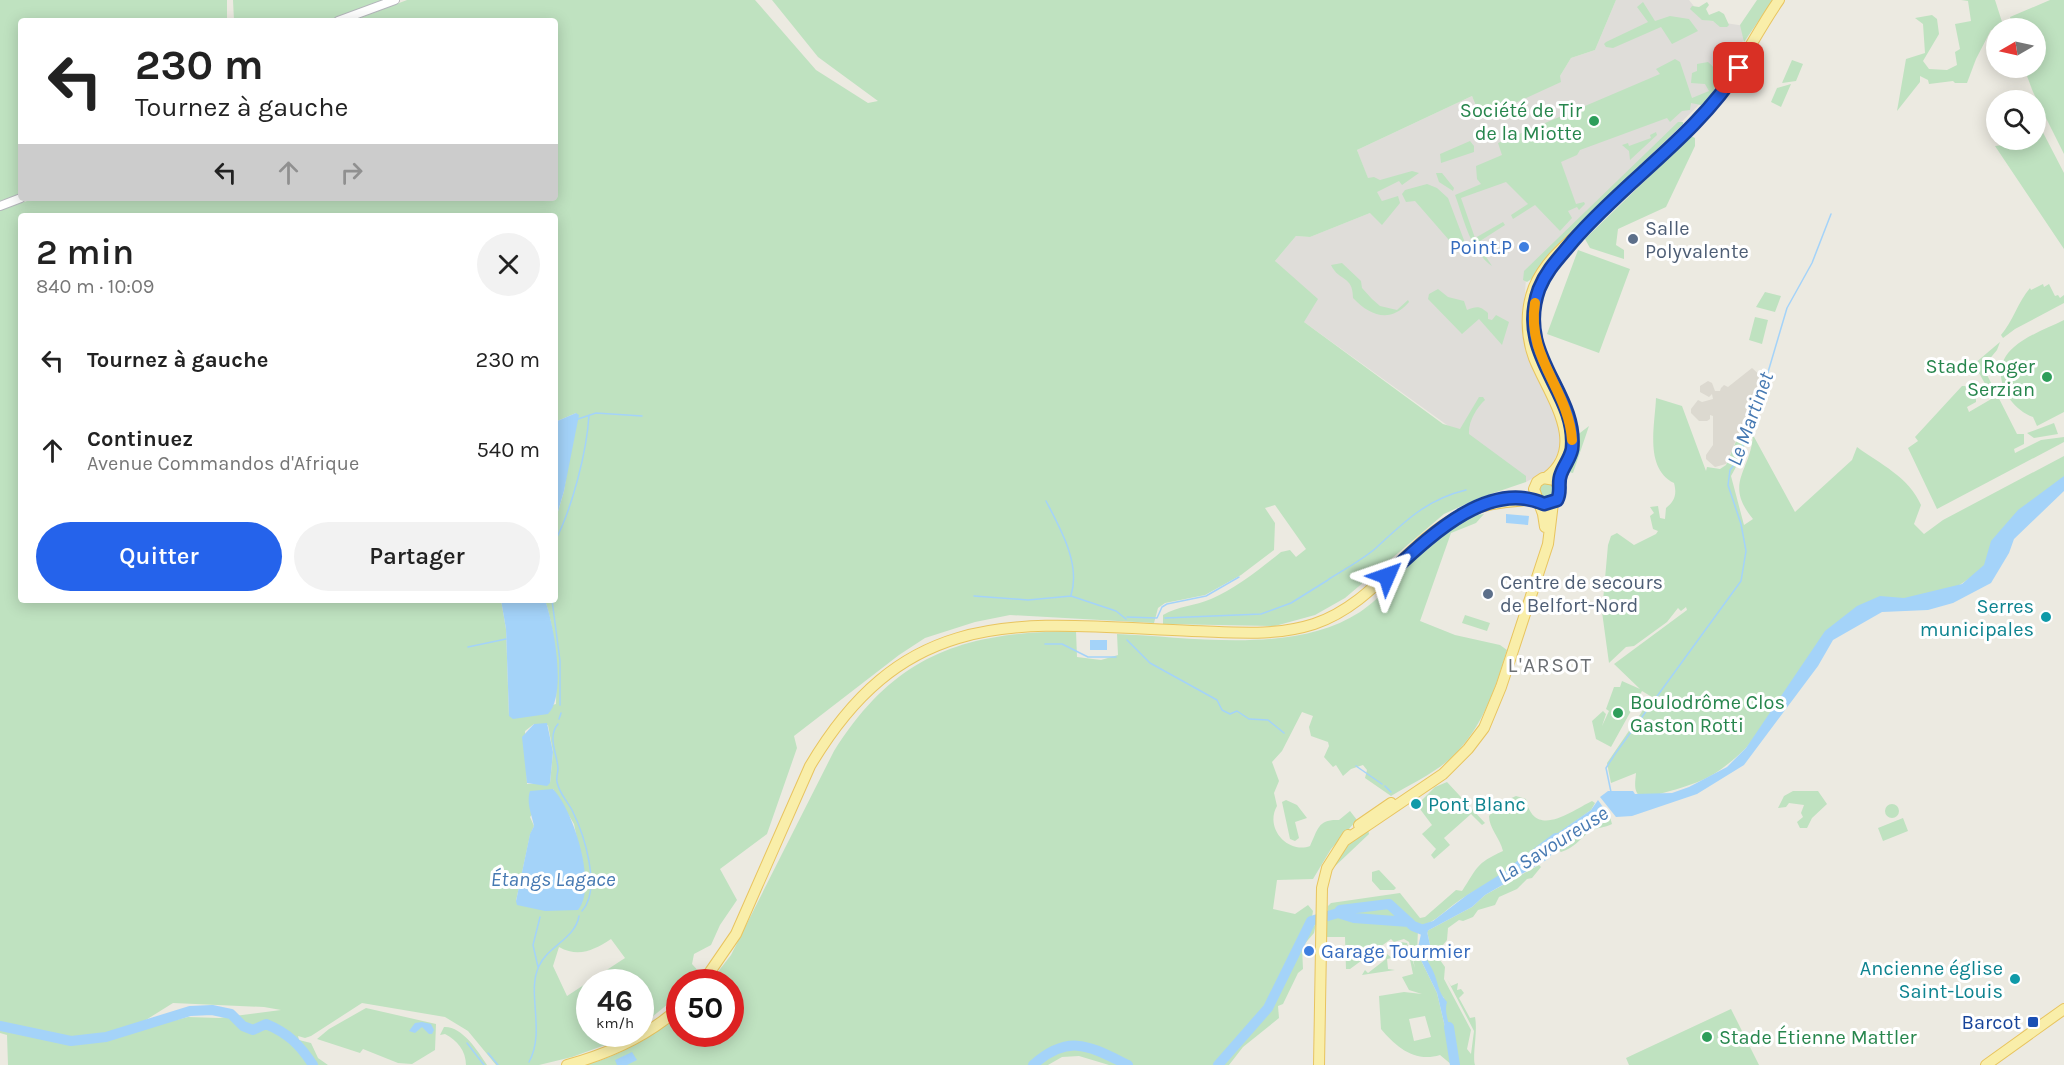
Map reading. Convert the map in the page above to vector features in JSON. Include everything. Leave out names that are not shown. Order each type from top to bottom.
[{"type":"main road","points":[[1512,499],[1547,477],[1562,459],[1565,433],[1555,402],[1534,357],[1528,332],[1528,309],[1534,288],[1544,269],[1559,250],[1702,116],[1724,91],[1779,0]]},
{"type":"main road","points":[[712,969],[736,934],[810,766],[824,743],[867,691],[912,658],[951,640],[1003,627],[1051,625],[1254,633],[1301,628],[1329,618],[1355,604],[1452,520],[1473,509],[1512,499],[1538,500],[1544,504],[1553,502],[1559,496],[1561,474],[1571,451],[1571,434],[1562,404],[1538,351],[1534,310],[1539,289],[1548,272],[1582,230]]},
{"type":"main road","points":[[1547,477],[1555,480],[1560,487]]},
{"type":"main road","points":[[1534,485],[1545,523],[1544,552]]},
{"type":"main road","points":[[1319,1065],[1321,907],[1327,868],[1344,841],[1416,795],[1454,763],[1484,728],[1501,687],[1548,544],[1553,502]]},
{"type":"main road","points":[[1986,1065],[2064,1009]]},
{"type":"main road","points":[[567,1065],[621,1046],[666,1018]]},
{"type":"street","points":[[346,18],[395,0]]},
{"type":"street","points":[[0,206],[18,199]]},
{"type":"shaded area","points":[[1616,0],[1689,0],[1705,20],[1752,27],[1706,98],[1546,254],[1526,278],[1523,323],[1559,419],[1563,443],[1549,470],[1526,482],[1304,322],[1275,261],[1296,236],[1310,237],[1370,213],[1382,201],[1368,179],[1357,150],[1472,96],[1476,106],[1560,76],[1571,58],[1595,50]]},
{"type":"shaded area","points":[[1752,368],[1763,378],[1743,435],[1736,440],[1726,464],[1715,467],[1706,459],[1713,445],[1713,416],[1710,415],[1707,421],[1699,421],[1691,413],[1691,409],[1698,400],[1702,402],[1713,399],[1712,394],[1709,397],[1700,392],[1700,386],[1708,381],[1712,383],[1715,391],[1720,391],[1724,385],[1728,387]]},
{"type":"green space","points":[[0,0],[227,0],[227,18],[18,18],[18,195],[0,201]]},
{"type":"green space","points":[[233,0],[385,0],[338,18],[234,18]]},
{"type":"green space","points":[[407,0],[755,0],[816,70],[868,103],[878,101],[818,57],[772,0],[1616,0],[1595,50],[1571,58],[1560,76],[1561,82],[1485,117],[1480,116],[1472,96],[1357,150],[1368,178],[1374,177],[1380,180],[1412,171],[1419,173],[1402,185],[1399,181],[1377,192],[1382,201],[1398,196],[1400,203],[1382,225],[1370,213],[1310,237],[1296,236],[1275,261],[1318,299],[1304,322],[1443,424],[1460,429],[1479,397],[1483,397],[1485,400],[1474,415],[1469,434],[1526,476],[1526,482],[1479,498],[1444,514],[1345,598],[1315,615],[1275,626],[1163,624],[1163,615],[1220,595],[1248,578],[1281,552],[1290,550],[1296,557],[1306,549],[1275,505],[1265,508],[1275,523],[1274,550],[1241,575],[1205,595],[1165,603],[1158,608],[1154,623],[1010,615],[975,622],[925,638],[899,655],[794,736],[797,748],[767,834],[720,869],[737,900],[720,925],[711,945],[694,954],[692,964],[696,969],[666,969],[666,1006],[654,1015],[654,969],[608,969],[625,958],[611,939],[599,946],[580,952],[559,947],[553,966],[567,996],[576,990],[576,1047],[600,1047],[572,1057],[539,1065],[496,1065],[468,1031],[445,1017],[362,1003],[311,1036],[305,1038],[298,1036],[299,1040],[311,1043],[318,1058],[328,1065],[8,1065],[7,1035],[0,1033],[0,210],[27,201],[558,201],[558,18],[360,18]],"holes":[[[534,724],[548,725],[553,752],[550,783],[527,784],[525,731]],[[553,789],[574,824],[587,887],[516,901],[534,826],[530,817]],[[173,1003],[264,1007],[281,1010],[219,1018],[188,1017],[152,1026],[141,1023]]]},
{"type":"green space","points":[[1757,0],[1773,0],[1744,42],[1740,25]]},
{"type":"green space","points":[[1961,0],[1995,0],[2001,18],[1986,18],[1986,40],[1967,83],[1953,81],[1929,84],[1928,80],[1920,76],[1920,82],[1897,111],[1906,59],[1925,53],[1923,24],[1915,18],[1932,15],[1937,19],[1939,34],[1923,61],[1929,69],[1947,70],[1957,65],[1955,52],[1960,49],[1955,24],[1971,21],[1968,1]]},
{"type":"green space","points":[[2050,0],[2064,0],[2064,154],[2046,118],[2046,90],[2032,90],[2028,78],[2046,78],[2046,18],[2010,17]]},
{"type":"green space","points":[[1643,2],[1655,21],[1670,16],[1689,19],[1698,31],[1672,44],[1661,27],[1613,48],[1606,47],[1604,44],[1606,42],[1648,22],[1637,7]]},
{"type":"green space","points":[[1707,2],[1709,5],[1706,9],[1709,15],[1719,11],[1724,14],[1729,25],[1727,27],[1720,27],[1713,21],[1702,20],[1690,9],[1692,6],[1699,7]]},
{"type":"green space","points":[[1675,59],[1680,62],[1692,98],[1709,91],[1705,84],[1691,83],[1692,73],[1697,71],[1697,64],[1708,62],[1713,67],[1717,84],[1711,95],[1701,105],[1691,103],[1690,110],[1682,111],[1670,122],[1667,118],[1580,150],[1577,155],[1561,162],[1576,204],[1584,202],[1585,204],[1579,210],[1577,207],[1568,211],[1572,218],[1560,231],[1535,205],[1513,219],[1511,215],[1528,204],[1506,182],[1461,198],[1475,238],[1503,222],[1505,225],[1477,243],[1492,266],[1484,260],[1473,243],[1455,195],[1481,184],[1477,179],[1476,166],[1502,155],[1498,143],[1660,74],[1656,69]]},
{"type":"green space","points":[[1792,60],[1803,64],[1796,81],[1782,83]]},
{"type":"green space","points":[[1791,84],[1781,107],[1771,102],[1777,88]]},
{"type":"green space","points":[[1678,122],[1683,122],[1683,124],[1553,249],[1533,278],[1527,282],[1523,280],[1524,271]]},
{"type":"green space","points":[[1656,132],[1657,135],[1630,160],[1629,151],[1622,145],[1628,143],[1629,146],[1651,138],[1650,135]]},
{"type":"green space","points":[[1691,136],[1695,138],[1695,146],[1666,207],[1618,229],[1616,245],[1624,250],[1624,259],[1590,248],[1585,239]]},
{"type":"green space","points":[[2046,138],[2064,173],[2064,249],[1998,150],[2046,150]]},
{"type":"green space","points":[[1470,141],[1474,146],[1474,152],[1441,163],[1440,154]]},
{"type":"green space","points":[[1436,173],[1442,173],[1454,188],[1453,191],[1439,182]]},
{"type":"green space","points":[[1427,184],[1437,188],[1448,198],[1470,256],[1462,255],[1415,201],[1406,202],[1402,194],[1405,190]]},
{"type":"green space","points":[[1578,250],[1630,269],[1599,353],[1547,334]]},
{"type":"green space","points":[[1342,263],[1361,281],[1362,288],[1380,306],[1397,310],[1408,300],[1409,302],[1402,309],[1388,315],[1367,310],[1353,298],[1351,286],[1331,265]]},
{"type":"green space","points":[[2043,284],[2044,287],[2049,284],[2055,296],[2058,295],[2060,298],[2064,295],[2064,303],[2015,329],[2003,338],[2001,335],[2026,293],[2030,288],[2031,290]]},
{"type":"green space","points":[[1438,289],[1448,297],[1464,301],[1467,310],[1480,308],[1488,313],[1488,319],[1492,320],[1496,315],[1509,322],[1502,345],[1479,319],[1462,334],[1428,299],[1429,294]]},
{"type":"green space","points":[[1765,292],[1781,296],[1775,312],[1756,307]]},
{"type":"green space","points":[[1755,317],[1768,320],[1762,344],[1749,340]]},
{"type":"green space","points":[[2064,320],[2064,412],[2037,426],[2033,417],[2023,412],[2008,396],[2001,376],[2002,366],[2006,356],[2014,347],[2032,335]]},
{"type":"green space","points":[[2000,342],[1997,350],[1983,367],[2017,434],[2024,434],[2024,444],[2014,449],[2015,453],[2041,440],[2064,437],[2064,442],[1937,509],[1908,448],[1918,441],[1915,437],[1962,386],[1971,386],[1976,391],[1976,402],[1967,407],[1969,412],[1993,398],[1974,364]]},
{"type":"green space","points":[[1756,394],[1761,394],[1762,397],[1750,423],[1742,456],[1731,476],[1744,525],[1753,519],[1744,507],[1739,486],[1753,435],[1795,512],[1852,460],[1857,447],[1902,479],[1916,495],[1921,505],[1914,524],[1924,534],[1943,520],[2064,456],[2064,478],[2028,504],[1982,570],[1958,586],[1848,616],[1746,748],[1733,760],[1698,782],[1643,799],[1636,791],[1636,773],[1611,783],[1607,763],[1652,697],[1642,691],[1611,747],[1596,739],[1592,721],[1603,711],[1606,714],[1602,726],[1609,711],[1606,709],[1614,687],[1620,687],[1622,681],[1640,689],[1614,664],[1687,610],[1686,607],[1681,611],[1678,608],[1667,622],[1634,646],[1626,647],[1609,663],[1602,612],[1608,545],[1611,536],[1617,533],[1634,545],[1656,534],[1658,531],[1653,529],[1650,516],[1654,513],[1650,507],[1658,506],[1660,518],[1665,519],[1666,508],[1675,497],[1674,483],[1658,467],[1655,457],[1653,433],[1656,398],[1682,406],[1706,471],[1707,467],[1720,469],[1726,465]]},
{"type":"green space","points":[[2054,423],[2058,434],[2034,438],[2027,433]]},
{"type":"green space","points":[[1589,426],[1573,473],[1565,471],[1573,455],[1576,436]]},
{"type":"green space","points":[[1542,482],[1555,484],[1555,497],[1543,501],[1537,487]]},
{"type":"green space","points":[[1484,514],[1476,523],[1451,533],[1420,621],[1455,635],[1500,645],[1507,650],[1487,707],[1472,733],[1453,756],[1423,778],[1391,796],[1365,778],[1367,770],[1363,765],[1351,769],[1343,776],[1336,765],[1333,767],[1324,757],[1329,746],[1328,742],[1311,736],[1309,727],[1313,716],[1302,712],[1282,751],[1272,762],[1279,781],[1274,793],[1277,806],[1274,815],[1276,831],[1287,843],[1302,848],[1310,846],[1323,823],[1339,820],[1350,811],[1357,820],[1331,849],[1313,879],[1277,880],[1273,909],[1295,914],[1308,905],[1313,911],[1312,917],[1306,922],[1303,930],[1307,932],[1316,924],[1314,933],[1302,947],[1303,969],[1298,973],[1283,1004],[1278,1006],[1279,1018],[1243,1047],[1229,1065],[1109,1065],[1079,1056],[1062,1057],[1048,1065],[583,1065],[609,1057],[630,1047],[654,1047],[654,1032],[666,1024],[666,1047],[744,1047],[744,969],[720,969],[731,955],[834,751],[858,718],[882,691],[908,670],[936,655],[967,644],[1000,636],[1036,632],[1076,631],[1077,657],[1101,660],[1118,655],[1117,634],[1242,640],[1274,639],[1305,634],[1334,625],[1360,612],[1390,586],[1432,540],[1465,519]]},
{"type":"green space","points":[[1465,615],[1490,623],[1487,631],[1462,623]]},
{"type":"green space","points":[[1548,659],[1554,659],[1558,666],[1554,673],[1548,673],[1544,669],[1544,663]]},
{"type":"green space","points":[[1447,782],[1485,823],[1482,825],[1471,814],[1444,838],[1450,845],[1434,859],[1431,855],[1436,849],[1422,834],[1432,825],[1417,805],[1435,787]]},
{"type":"green space","points":[[1793,791],[1818,791],[1827,804],[1812,818],[1807,828],[1800,828],[1797,822],[1803,817],[1801,813],[1804,805],[1789,803],[1786,807],[1778,808],[1784,796]]},
{"type":"green space","points":[[1516,796],[1526,799],[1530,812],[1537,818],[1545,820],[1565,815],[1592,801],[1595,803],[1591,810],[1547,841],[1547,851],[1475,890],[1432,921],[1417,926],[1415,929],[1418,930],[1417,952],[1437,993],[1448,1040],[1444,998],[1430,970],[1425,953],[1430,945],[1427,931],[1472,907],[1485,895],[1539,865],[1541,867],[1532,878],[1527,879],[1517,889],[1499,897],[1495,905],[1478,910],[1473,917],[1463,921],[1459,920],[1448,928],[1447,940],[1443,945],[1440,960],[1445,967],[1444,979],[1471,1030],[1467,1049],[1471,1054],[1474,1031],[1447,979],[1451,986],[1458,983],[1457,990],[1461,989],[1464,993],[1459,998],[1470,1018],[1475,1017],[1476,1023],[1475,1065],[1452,1065],[1440,1055],[1422,1057],[1407,1052],[1381,1029],[1379,996],[1404,992],[1422,994],[1409,990],[1402,977],[1413,974],[1407,945],[1396,947],[1401,942],[1407,943],[1415,968],[1409,942],[1404,939],[1394,942],[1391,939],[1350,969],[1346,969],[1345,937],[1326,937],[1328,906],[1331,903],[1400,893],[1420,918],[1425,917],[1456,890],[1462,891],[1482,863],[1503,851],[1489,816],[1500,803]],"holes":[[[1425,1016],[1431,1037],[1414,1041],[1409,1019]]]},
{"type":"green space","points":[[1286,800],[1297,805],[1307,818],[1295,822],[1299,838],[1295,841],[1290,839],[1282,802]]},
{"type":"green space","points":[[1889,804],[1895,804],[1899,811],[1895,818],[1889,818],[1885,814],[1885,808]]},
{"type":"green space","points":[[1610,817],[1612,824],[1592,830],[1566,850],[1561,852],[1557,849],[1588,823],[1603,822]]},
{"type":"green space","points":[[1903,818],[1908,831],[1883,841],[1878,828]]},
{"type":"green space","points":[[1368,828],[1369,834],[1331,870],[1349,842]]},
{"type":"green space","points":[[1379,870],[1396,888],[1394,890],[1380,890],[1372,881],[1372,872]]},
{"type":"green space","points":[[1387,954],[1392,958],[1387,959],[1388,969],[1395,970],[1362,975],[1365,970],[1368,973],[1386,959],[1384,956]]},
{"type":"green space","points":[[366,1008],[436,1024],[435,1050],[412,1064],[398,1063],[363,1049],[360,1053],[317,1039],[329,1029]]},
{"type":"green space","name":"Stade Étienne Mattler","points":[[1731,1009],[1759,1065],[1629,1065],[1626,1058]]},
{"type":"green space","points":[[444,1027],[463,1035],[487,1065],[466,1065],[463,1051],[457,1043],[445,1034],[440,1035]]},
{"type":"water","points":[[576,413],[579,415],[558,512],[558,421]]},
{"type":"water","points":[[2064,476],[2064,491],[2014,539],[2009,553],[1991,583],[1953,603],[1928,610],[1882,612],[1833,640],[1818,666],[1744,765],[1697,794],[1632,816],[1616,817],[1600,797],[1608,791],[1633,791],[1635,794],[1672,793],[1689,787],[1727,767],[1746,748],[1825,631],[1857,606],[1880,596],[1904,598],[1962,584],[1984,565],[1991,541],[2018,510]]},
{"type":"water","points":[[1506,514],[1529,516],[1528,525],[1506,523]]},
{"type":"water","points":[[502,603],[546,603],[555,642],[558,676],[554,705],[548,714],[513,719],[509,716],[506,629]]},
{"type":"water","points":[[1090,640],[1107,640],[1107,650],[1090,650]]},
{"type":"water","points":[[547,723],[553,752],[550,783],[547,786],[527,783],[522,737],[534,724]]},
{"type":"water","name":"Étangs Lagace","points":[[553,789],[568,813],[581,848],[585,884],[583,899],[578,910],[545,911],[517,905],[516,901],[530,834],[534,826],[529,804],[530,791]]},
{"type":"water","points":[[1598,800],[1610,817],[1603,822],[1588,823],[1558,846],[1548,859],[1485,895],[1472,907],[1427,931],[1430,945],[1425,953],[1447,1002],[1446,1011],[1452,1040],[1448,1040],[1437,993],[1417,952],[1421,934],[1415,930],[1417,926],[1433,921],[1467,895],[1517,864],[1529,864],[1547,852],[1546,841],[1591,810]]},
{"type":"water","points":[[415,1023],[431,1024],[434,1030],[432,1034],[422,1027],[415,1033],[409,1031]]},
{"type":"water","points":[[632,1052],[637,1060],[627,1065],[617,1065],[615,1060]]},
{"type":"waterway","name":"Le Martinet","points":[[1611,792],[1606,768],[1741,581],[1746,551],[1741,524],[1728,485],[1730,470],[1741,456],[1745,430],[1766,379],[1787,308],[1812,263],[1831,214]]},
{"type":"waterway","points":[[578,419],[596,413],[642,416]]},
{"type":"waterway","points":[[558,534],[578,480],[589,415]]},
{"type":"waterway","points":[[1329,579],[1371,552],[1428,505],[1466,490]]},
{"type":"waterway","points":[[1046,501],[1068,546],[1073,571],[1071,595]]},
{"type":"waterway","points":[[1127,617],[1157,618],[1162,607],[1167,604],[1206,596],[1239,577]]},
{"type":"waterway","points":[[1165,618],[1261,614],[1291,603],[1328,580]]},
{"type":"waterway","points":[[974,596],[1028,600],[1071,596],[1116,611],[1126,619]]},
{"type":"waterway","points":[[552,603],[560,661],[560,705]]},
{"type":"waterway","points":[[468,647],[506,639]]},
{"type":"waterway","points":[[1127,640],[1150,663],[1217,700],[1222,710],[1230,714],[1237,711],[1249,719],[1268,720],[1284,733]]},
{"type":"waterway","points":[[1045,644],[1062,644],[1088,657],[1116,657]]},
{"type":"waterway","points":[[559,719],[561,713]]},
{"type":"waterway","points":[[558,724],[553,734],[558,768],[557,782],[577,820],[586,847],[591,876],[588,901],[582,911]]},
{"type":"waterway","points":[[1356,766],[1382,784]]},
{"type":"waterway","points":[[1385,786],[1391,792]]},
{"type":"waterway","name":"La Savoureuse","points":[[1511,872],[1556,838]]},
{"type":"waterway","points":[[1218,1065],[1268,1008],[1311,921],[1338,913],[1340,910],[1389,904],[1413,926],[1423,930]]},
{"type":"waterway","points":[[1338,913],[1354,918],[1409,922]]},
{"type":"waterway","points":[[529,1062],[536,1038],[534,988],[539,966],[548,953],[572,931],[579,916]]},
{"type":"waterway","points":[[538,967],[533,945],[540,917]]},
{"type":"waterway","points":[[0,1026],[71,1041],[106,1037],[190,1011],[212,1010],[231,1014],[243,1026],[253,1030],[266,1024],[281,1031],[293,1040],[313,1065]]},
{"type":"waterway","name":"La Savoureuse","points":[[1449,1027],[1455,1065]]},
{"type":"waterway","points":[[467,1043],[484,1065]]},
{"type":"waterway","points":[[1033,1065],[1046,1055],[1069,1046],[1090,1048],[1128,1065]]},
{"type":"waterway","points":[[488,1053],[498,1065]]},
{"type":"slow traffic","points":[[1535,303],[1534,331],[1538,351],[1565,411],[1572,440]]},
{"type":"place","name":"Société de Tir de la Miotte","points":[[1594,121]]},
{"type":"place","name":"Salle Polyvalente","points":[[1633,239]]},
{"type":"place","name":"Point.P","points":[[1524,247]]},
{"type":"place","name":"Stade Roger Serzian","points":[[2047,377]]},
{"type":"place","name":"Centre de secours de Belfort-Nord","points":[[1488,594]]},
{"type":"place","name":"Serres municipales","points":[[2046,617]]},
{"type":"place","name":"Boulodrôme Clos Gaston Rotti","points":[[1618,713]]},
{"type":"place","name":"Pont Blanc","points":[[1416,804]]},
{"type":"place","name":"Garage Tourmier","points":[[1309,951]]},
{"type":"place","name":"Ancienne église Saint-Louis","points":[[2015,979]]},
{"type":"place","name":"Barcot","points":[[2033,1022]]},
{"type":"place","name":"Stade Étienne Mattler","points":[[1707,1037]]},
{"type":"district","name":"L'ARSOT","points":[[1550,665]]},
{"type":"route","points":[[1387,576],[1435,532],[1473,509],[1512,499],[1537,499],[1544,504],[1557,500],[1560,494],[1559,481],[1570,458],[1572,444],[1565,411],[1536,344],[1534,310],[1543,281],[1554,263],[1582,230],[1702,116],[1724,91],[1739,68]]}]
